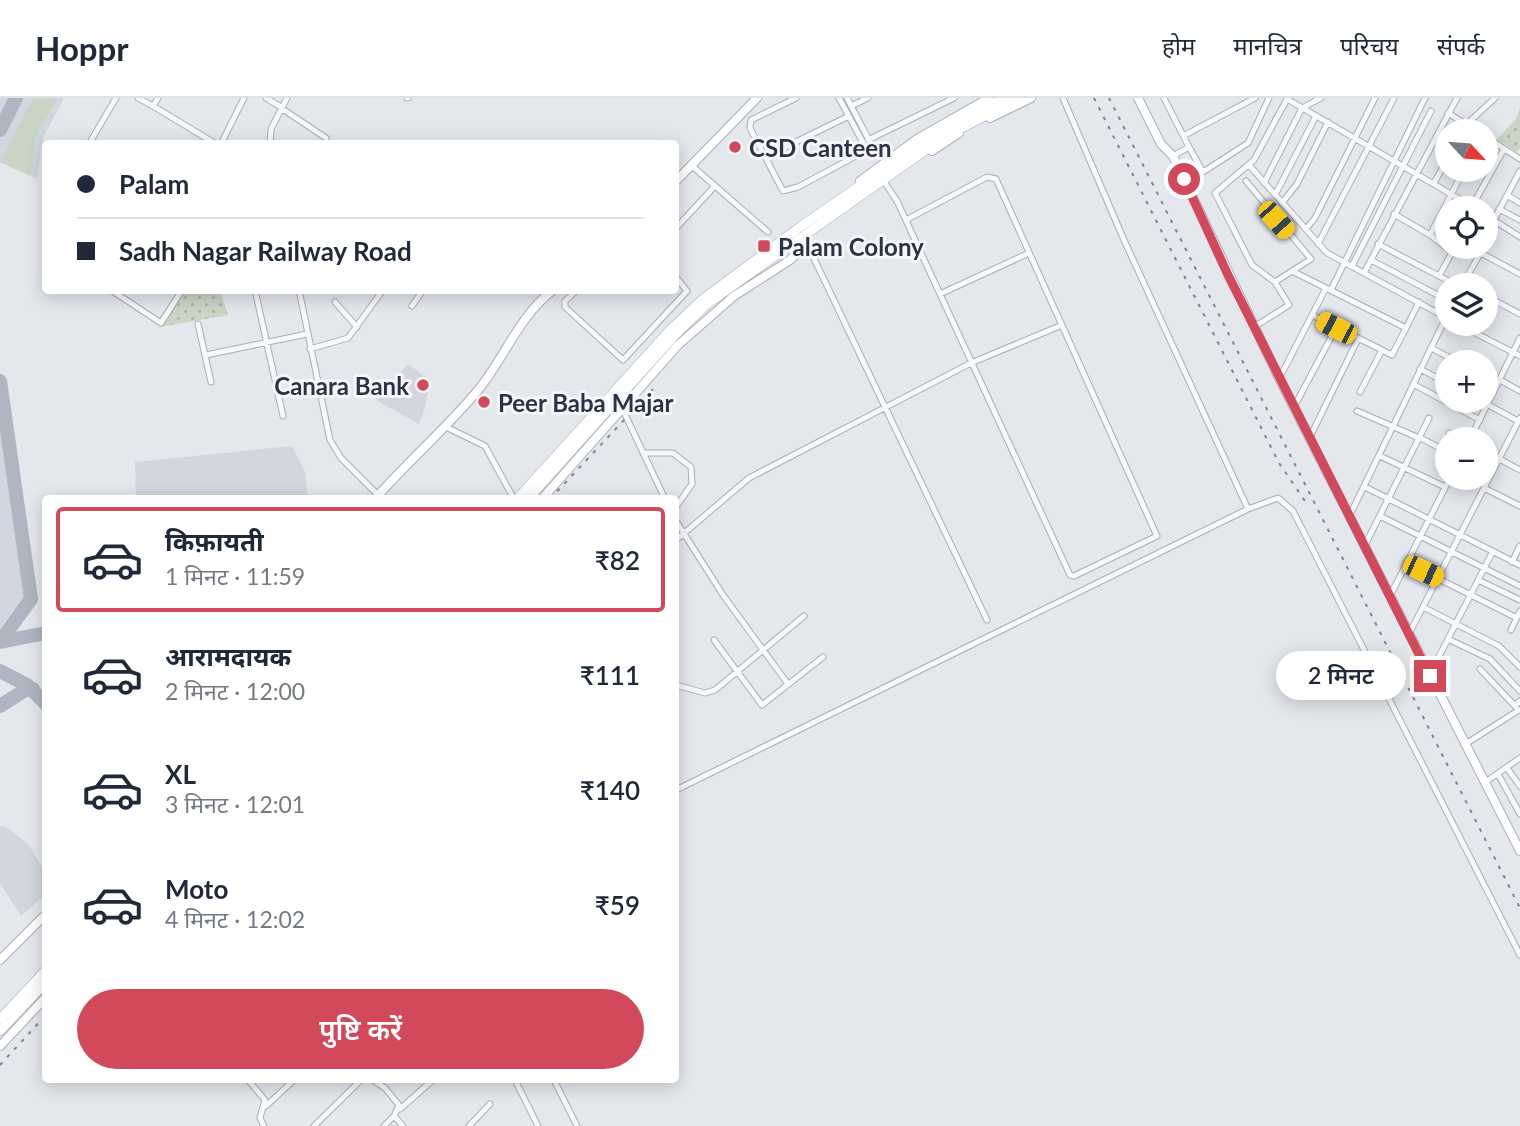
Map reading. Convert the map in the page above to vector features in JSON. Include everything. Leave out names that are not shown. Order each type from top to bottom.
[{"type":"main road","points":[[519,495],[670,330],[703,299],[939,131],[1005,98]]},
{"type":"main road","points":[[851,196],[944,137],[1020,98]]},
{"type":"main road","points":[[532,495],[691,319],[831,210]]},
{"type":"main road","points":[[0,1019],[42,974]]},
{"type":"main road","points":[[0,1031],[42,986]]},
{"type":"street","points":[[91,140],[116,98]]},
{"type":"street","points":[[138,98],[212,140]]},
{"type":"street","points":[[153,106],[158,98]]},
{"type":"street","points":[[221,140],[244,98]]},
{"type":"street","points":[[266,98],[326,138]]},
{"type":"street","points":[[270,140],[269,134],[287,98]]},
{"type":"street","points":[[679,178],[757,98]]},
{"type":"street","points":[[796,98],[751,120],[750,128],[783,191],[790,191],[872,148],[847,98]]},
{"type":"street","points":[[839,98],[867,150]]},
{"type":"street","points":[[851,106],[868,98]]},
{"type":"street","points":[[868,140],[954,98]]},
{"type":"street","points":[[831,210],[917,139],[986,98]]},
{"type":"street","points":[[831,210],[885,183],[960,133],[1031,98]]},
{"type":"street","points":[[1063,98],[1134,263],[1248,509]]},
{"type":"street","points":[[1139,98],[1161,145],[1173,156],[1279,379],[1519,848]]},
{"type":"street","points":[[1164,98],[1203,172],[1248,143],[1269,98]]},
{"type":"street","points":[[1185,135],[1255,98]]},
{"type":"street","points":[[1264,183],[1302,108],[1321,98]]},
{"type":"street","points":[[1306,229],[1315,218],[1375,98]]},
{"type":"street","points":[[1318,244],[1394,98]]},
{"type":"street","points":[[1279,379],[1425,98]]},
{"type":"street","points":[[1364,273],[1457,98]]},
{"type":"street","points":[[1474,119],[1495,98]]},
{"type":"street","points":[[1254,327],[1289,305],[1275,282],[1252,265],[1215,193],[1257,156],[1287,99],[1455,196]]},
{"type":"street","points":[[1352,267],[1431,111]]},
{"type":"street","points":[[1448,113],[1455,119]]},
{"type":"street","points":[[765,157],[849,116]]},
{"type":"street","points":[[1275,195],[1316,116]]},
{"type":"street","points":[[1282,203],[1297,184],[1328,122]]},
{"type":"street","points":[[1498,145],[1520,159]]},
{"type":"street","points":[[1173,156],[1189,147]]},
{"type":"street","points":[[1479,196],[1504,149]]},
{"type":"street","points":[[691,165],[768,232]]},
{"type":"street","points":[[1249,165],[1318,244],[1342,262],[1435,311]]},
{"type":"street","points":[[1498,213],[1520,171]]},
{"type":"street","points":[[885,183],[906,219],[1069,573],[1074,576],[1157,533],[993,177],[906,219]]},
{"type":"street","points":[[1245,181],[1310,257],[1310,261],[1275,282]]},
{"type":"street","points":[[1430,235],[1457,182]]},
{"type":"street","points":[[1513,184],[1520,187]]},
{"type":"street","points":[[679,225],[714,187]]},
{"type":"street","points":[[1507,195],[1520,203]]},
{"type":"street","points":[[1499,209],[1520,220]]},
{"type":"street","points":[[1394,214],[1435,238]]},
{"type":"street","points":[[1498,223],[1520,237]]},
{"type":"street","points":[[546,495],[678,345],[704,320],[807,244],[987,620]]},
{"type":"street","points":[[1378,244],[1435,274]]},
{"type":"street","points":[[940,294],[1029,253]]},
{"type":"street","points":[[1492,259],[1520,274]]},
{"type":"street","points":[[1371,260],[1435,294]]},
{"type":"street","points":[[1292,271],[1406,328]]},
{"type":"street","points":[[573,294],[565,301],[565,307],[623,360],[687,291],[679,281]]},
{"type":"street","points":[[121,294],[161,323],[179,294]]},
{"type":"street","points":[[256,294],[282,415]]},
{"type":"street","points":[[300,294],[333,449],[374,495]]},
{"type":"street","points":[[310,349],[344,341],[380,294]]},
{"type":"street","points":[[412,306],[420,294]]},
{"type":"street","points":[[378,495],[479,389],[536,304],[548,294]]},
{"type":"street","points":[[335,302],[357,327]]},
{"type":"street","points":[[1312,315],[1393,355],[1419,302]]},
{"type":"street","points":[[1498,302],[1520,314]]},
{"type":"street","points":[[198,324],[211,382]]},
{"type":"street","points":[[679,537],[749,478],[886,410],[971,363],[1062,325]]},
{"type":"street","points":[[1294,407],[1336,328]]},
{"type":"street","points":[[206,355],[307,334]]},
{"type":"street","points":[[1350,514],[1437,336]]},
{"type":"street","points":[[1482,336],[1520,356]]},
{"type":"street","points":[[1520,338],[1499,382],[1520,391]]},
{"type":"street","points":[[1310,437],[1358,339]]},
{"type":"street","points":[[1431,348],[1435,350]]},
{"type":"street","points":[[1360,392],[1382,350]]},
{"type":"street","points":[[1420,369],[1435,377]]},
{"type":"street","points":[[1413,384],[1480,420]]},
{"type":"street","points":[[1498,409],[1519,420],[1499,459],[1520,470]]},
{"type":"street","points":[[622,410],[663,495]]},
{"type":"street","points":[[1357,411],[1435,446]]},
{"type":"street","points":[[1476,427],[1482,413]]},
{"type":"street","points":[[1365,545],[1429,418]]},
{"type":"street","points":[[444,426],[485,446],[513,495]]},
{"type":"street","points":[[643,453],[673,453],[691,467],[692,484],[679,503]]},
{"type":"street","points":[[1380,456],[1435,482]]},
{"type":"street","points":[[1365,488],[1520,565]]},
{"type":"street","points":[[1390,596],[1444,490]]},
{"type":"street","points":[[1409,634],[1483,490]]},
{"type":"street","points":[[1488,490],[1520,506]]},
{"type":"street","points":[[679,789],[1248,509],[1278,498],[1293,511],[1520,955]]},
{"type":"street","points":[[1380,516],[1520,586]]},
{"type":"street","points":[[679,528],[762,652],[788,684]]},
{"type":"street","points":[[1513,562],[1520,546]]},
{"type":"street","points":[[1430,676],[1493,551]]},
{"type":"street","points":[[1407,563],[1517,618]]},
{"type":"street","points":[[1478,580],[1520,600]]},
{"type":"street","points":[[1423,607],[1499,646],[1520,667]]},
{"type":"street","points":[[1511,630],[1520,611]]},
{"type":"street","points":[[679,686],[710,692],[739,672],[804,616]]},
{"type":"street","points":[[1448,639],[1491,660],[1520,691]]},
{"type":"street","points":[[715,640],[762,705],[824,657]]},
{"type":"street","points":[[1464,745],[1518,707],[1480,669]]},
{"type":"street","points":[[1484,783],[1520,758]]},
{"type":"street","points":[[1507,768],[1520,786]]},
{"type":"street","points":[[1498,774],[1520,814]]},
{"type":"street","points":[[0,960],[42,918]]},
{"type":"street","points":[[0,1046],[42,1001]]},
{"type":"street","points":[[251,1083],[265,1100],[260,1118],[264,1126]]},
{"type":"street","points":[[264,1108],[291,1083]]},
{"type":"street","points":[[314,1126],[358,1083]]},
{"type":"street","points":[[378,1083],[386,1088],[400,1109]]},
{"type":"street","points":[[384,1126],[430,1083]]},
{"type":"street","points":[[516,1083],[538,1126]]},
{"type":"street","points":[[556,1083],[578,1126]]},
{"type":"street","points":[[469,1126],[490,1104]]},
{"type":"street","points":[[394,1116],[403,1126]]},
{"type":"shaded area","points":[[0,98],[64,98],[42,140],[37,179],[0,162]]},
{"type":"shaded area","points":[[408,364],[430,380],[419,424],[376,400]]},
{"type":"shaded area","points":[[0,417],[25,595],[0,628]]},
{"type":"shaded area","points":[[292,446],[305,472],[308,495],[136,495],[135,462]]},
{"type":"shaded area","points":[[0,826],[5,826],[28,844],[42,867],[42,898],[21,916],[0,883]]},
{"type":"green space","points":[[33,98],[57,98],[35,139],[30,176],[0,162]]},
{"type":"green space","points":[[1520,108],[1520,148],[1517,152],[1498,140],[1516,119]]},
{"type":"green space","points":[[181,294],[221,294],[228,315],[160,327]]},
{"type":"taxiway","points":[[0,130],[16,98]]},
{"type":"taxiway","points":[[0,381],[31,599],[1,640]]},
{"type":"taxiway","points":[[0,642],[42,634]]},
{"type":"taxiway","points":[[0,671],[27,685],[42,700]]},
{"type":"taxiway","points":[[0,706],[25,690],[33,689]]},
{"type":"railway","points":[[1094,98],[1279,463],[1305,501]]},
{"type":"railway","points":[[1109,98],[1520,908]]},
{"type":"railway","points":[[554,495],[656,386]]},
{"type":"railway","points":[[0,1065],[42,1019]]},
{"type":"place","name":"CSD Canteen","points":[[735,147]]},
{"type":"place","name":"Palam Colony","points":[[764,246]]},
{"type":"place","name":"Canara Bank","points":[[423,385]]},
{"type":"place","name":"Peer Baba Majar","points":[[484,402]]},
{"type":"route","points":[[1184,179],[1191,201],[1430,676]]}]
